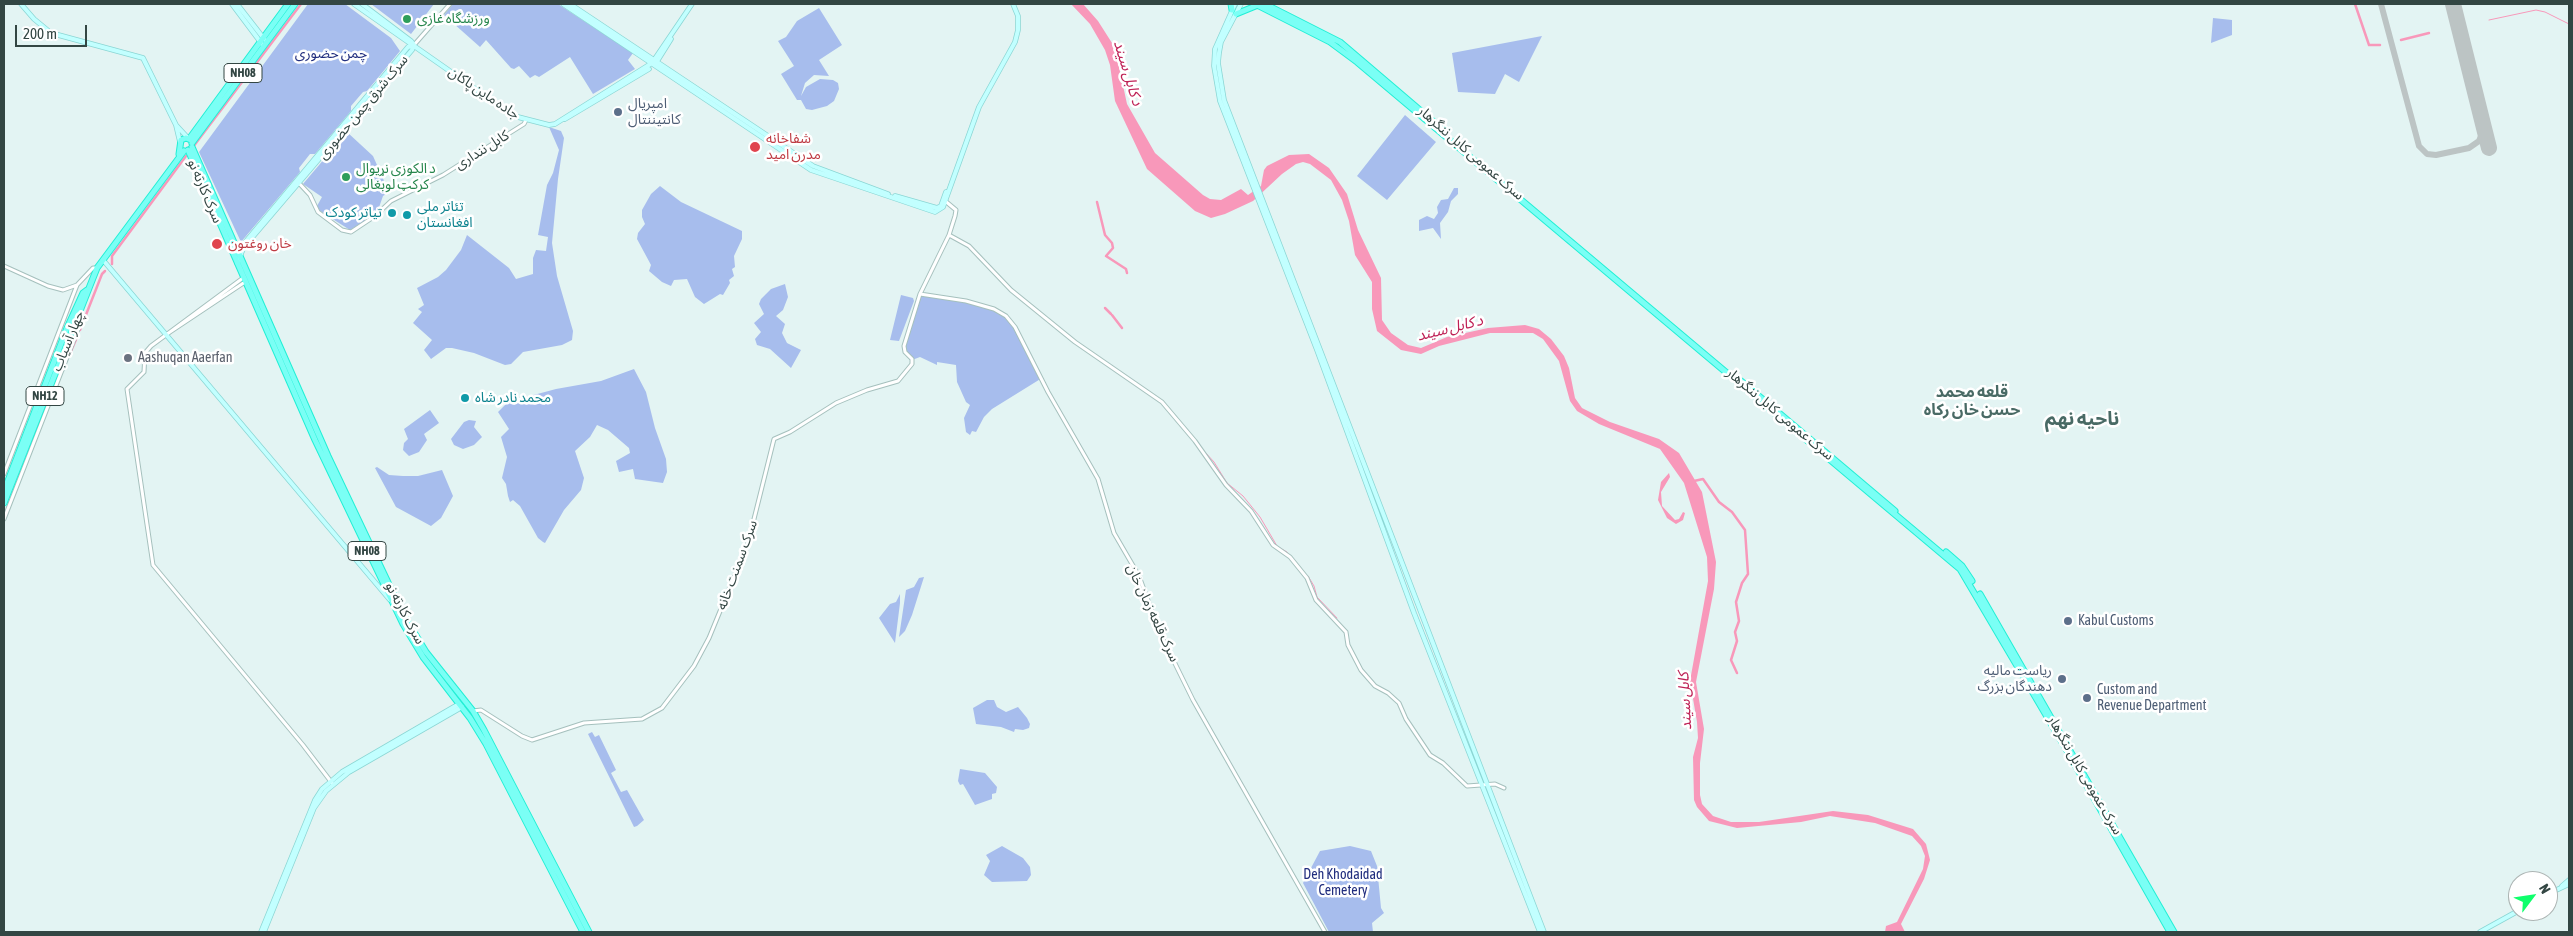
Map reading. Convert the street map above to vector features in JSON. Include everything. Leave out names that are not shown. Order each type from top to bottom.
[{"type":"highway","name":"NH08","points":[[187,145],[263,42],[288,4]]},
{"type":"highway","name":"NH08","points":[[263,42],[295,4]]},
{"type":"highway","points":[[1231,4],[1234,12],[1257,5]]},
{"type":"highway","name":"سرک عمومی کابل ننگرهار","points":[[1265,4],[1316,29],[1349,50],[1594,259],[1962,566],[2065,739],[2174,932]]},
{"type":"highway","name":"سرک عمومی کابل ننگرهار","points":[[1257,5],[1330,42],[1411,107],[1960,569],[2066,749],[2170,932]]},
{"type":"highway","name":"NH12","points":[[98,268],[187,145]]},
{"type":"highway","name":"سرک کارته نو","points":[[187,145],[410,638],[489,743]]},
{"type":"highway","name":"سرک کارته نو","points":[[187,145],[319,449],[387,586],[426,652],[473,711],[551,873],[562,885]]},
{"type":"highway","name":"چهار آسیاب","points":[[4,491],[98,268]]},
{"type":"highway","name":"چهار آسیاب","points":[[4,504],[67,328],[83,293],[88,290]]},
{"type":"highway","name":"سرک کارته نو","points":[[499,767],[572,905],[588,931]]},
{"type":"main road","points":[[21,4],[34,19],[51,32],[140,56],[187,145]]},
{"type":"main road","points":[[232,4],[263,42]]},
{"type":"main road","points":[[237,4],[263,42]]},
{"type":"main road","points":[[354,4],[409,44],[414,45]]},
{"type":"main road","points":[[362,4],[414,45]]},
{"type":"main road","points":[[563,4],[813,166],[843,179],[937,208],[944,200],[976,109],[1013,42],[1016,18],[1011,4]]},
{"type":"main road","points":[[570,4],[654,63]]},
{"type":"main road","points":[[654,63],[693,4]]},
{"type":"main road","points":[[1235,4],[1234,12],[1221,42],[1218,63],[1224,100],[1252,177],[1257,198],[1317,350],[1414,613],[1544,932]]},
{"type":"main road","points":[[1234,12],[1241,4]]},
{"type":"main road","name":"جاده ماین پاکان","points":[[414,45],[500,107],[526,120],[549,125],[559,122],[654,63]]},
{"type":"main road","name":"سرک شرق چمن حضوری","points":[[237,257],[408,47],[414,45]]},
{"type":"main road","points":[[176,126],[187,145]]},
{"type":"main road","points":[[1252,177],[1262,195],[1540,932]]},
{"type":"main road","points":[[103,260],[393,604]]},
{"type":"main road","points":[[262,932],[315,800],[331,782],[461,705]]},
{"type":"main road","points":[[2558,888],[2569,880]]},
{"type":"main road","points":[[2562,886],[2569,884]]},
{"type":"main road","points":[[2480,932],[2508,917]]},
{"type":"street","points":[[414,45],[450,4]]},
{"type":"street","name":"کابل ننداری","points":[[298,182],[310,195],[318,212],[342,230],[351,232],[375,216],[391,201],[443,175],[524,124],[526,120]]},
{"type":"street","points":[[920,294],[949,235],[956,210],[944,200]]},
{"type":"street","points":[[949,235],[969,246],[1011,290],[1075,342],[1162,402],[1226,485],[1251,511],[1273,545],[1290,557],[1307,578],[1316,600],[1346,632],[1348,645],[1361,670],[1375,686],[1388,693],[1400,703],[1406,719],[1430,754],[1443,762],[1467,786],[1499,784],[1504,788]]},
{"type":"street","points":[[4,266],[57,289],[67,289],[77,285]]},
{"type":"street","points":[[4,474],[77,285],[93,268],[98,268]]},
{"type":"street","points":[[244,280],[167,334],[145,354],[144,372],[128,386],[126,391],[153,565],[303,745],[331,782]]},
{"type":"street","name":"سرک سمنت خانه","points":[[473,711],[480,710],[522,736],[532,740],[584,723],[642,719],[662,708],[694,666],[709,638],[748,543],[773,440],[790,432],[836,402],[898,381],[912,364],[912,359],[905,352],[904,346],[920,294]]},
{"type":"street","name":"سرک قلعه زمان خان","points":[[920,294],[966,301],[994,309],[1006,316],[1016,327],[1048,392],[1098,479],[1114,533],[1139,576],[1160,633],[1196,706],[1325,932]]},
{"type":"street","points":[[4,518],[78,329],[78,313]]},
{"type":"green space","name":"چمن حضوری","points":[[308,4],[345,4],[391,38],[400,51],[367,91],[363,92],[351,106],[351,111],[315,154],[310,154],[299,168],[300,172],[241,242],[199,152]]},
{"type":"green space","name":"ورزشگاه غازی","points":[[371,4],[434,4],[411,34]]},
{"type":"green space","points":[[453,4],[558,4],[633,53],[628,60],[635,69],[593,94],[570,57],[539,77],[535,75],[530,78],[519,66],[514,69],[511,68],[486,40],[480,47],[444,15]]},
{"type":"green space","points":[[819,8],[842,45],[819,60],[829,76],[814,75],[805,83],[801,96],[806,87],[820,79],[833,80],[838,83],[839,89],[834,101],[827,106],[812,110],[806,109],[801,100],[797,100],[781,74],[794,66],[778,41],[786,37],[797,21]]},
{"type":"green space","points":[[2213,18],[2232,20],[2232,35],[2211,43]]},
{"type":"green space","points":[[1542,36],[1519,82],[1505,74],[1495,94],[1458,92],[1452,53]]},
{"type":"green space","points":[[1405,115],[1436,142],[1387,200],[1357,176]]},
{"type":"green space","points":[[549,127],[561,131],[564,138],[552,243],[557,276],[573,331],[572,340],[562,345],[523,352],[511,364],[505,365],[474,353],[452,348],[446,348],[431,359],[424,350],[432,340],[413,323],[422,312],[418,309],[424,305],[417,288],[438,277],[446,270],[461,250],[467,235],[509,268],[516,279],[533,274],[533,258],[536,250],[546,251],[548,237],[538,235],[547,185],[553,173],[559,150]]},
{"type":"green space","name":"د الکوزی نړیوال کرکټ لوبغالی","points":[[347,132],[373,156],[389,192],[383,196],[377,213],[350,230],[320,211],[317,206],[322,197],[303,184]]},
{"type":"green space","points":[[660,186],[681,202],[742,231],[742,239],[734,256],[735,267],[732,269],[734,276],[729,280],[730,283],[723,295],[720,294],[704,304],[695,297],[687,279],[674,280],[671,286],[662,282],[649,271],[651,265],[637,239],[638,233],[645,224],[642,210],[651,194]]},
{"type":"green space","points":[[1454,188],[1458,188],[1458,194],[1451,201],[1448,212],[1440,223],[1441,239],[1433,228],[1419,231],[1419,220],[1427,216],[1434,219],[1438,213],[1437,207],[1441,200],[1448,199]]},
{"type":"green space","points":[[785,284],[788,297],[783,310],[776,316],[785,324],[782,333],[787,343],[801,350],[791,368],[770,349],[757,345],[755,339],[761,332],[754,323],[764,314],[759,304],[761,299],[771,289]]},
{"type":"green space","points":[[920,294],[966,301],[994,309],[1011,321],[1042,378],[992,409],[984,417],[976,432],[972,431],[970,435],[966,432],[964,418],[970,405],[966,402],[957,382],[956,365],[937,362],[937,365],[920,357],[912,360],[905,352],[904,346]]},
{"type":"green space","points":[[901,295],[913,298],[914,301],[899,341],[890,340]]},
{"type":"green space","points":[[634,369],[646,392],[655,428],[666,459],[667,472],[663,483],[635,479],[633,469],[619,472],[616,461],[630,453],[629,448],[608,430],[597,425],[590,437],[575,451],[584,478],[581,490],[564,510],[545,543],[543,542],[538,538],[520,506],[513,500],[510,502],[506,484],[502,478],[507,457],[501,437],[509,429],[498,412],[511,399],[515,400],[556,389],[601,381]]},
{"type":"green space","points":[[430,410],[439,423],[424,434],[427,440],[419,452],[409,456],[403,450],[404,443],[408,439],[404,429]]},
{"type":"green space","points":[[469,420],[476,421],[474,427],[482,437],[474,445],[463,449],[454,445],[451,439],[464,422]]},
{"type":"green space","points":[[377,467],[389,475],[403,476],[418,476],[442,470],[453,496],[441,518],[431,526],[396,507],[375,468]]},
{"type":"green space","points":[[924,577],[912,615],[905,631],[899,637],[906,590],[914,587],[919,578]]},
{"type":"green space","points":[[900,594],[895,643],[879,618],[890,604],[896,602]]},
{"type":"green space","points":[[987,700],[994,700],[997,707],[1006,712],[1018,707],[1027,718],[1030,724],[1029,728],[1023,730],[1015,729],[1014,732],[1001,727],[976,724],[973,708]]},
{"type":"green space","points":[[592,732],[595,737],[599,735],[616,770],[611,773],[621,792],[627,790],[644,820],[637,826],[634,827],[588,734]]},
{"type":"green space","points":[[960,769],[985,773],[997,787],[996,793],[992,794],[992,799],[975,805],[963,784],[960,785],[958,781]]},
{"type":"green space","points":[[1002,846],[1023,858],[1030,867],[1031,875],[1027,881],[992,882],[984,875],[990,861],[986,855]]},
{"type":"green space","name":"Deh Khodaidad Cemetery","points":[[1350,846],[1371,851],[1377,866],[1381,908],[1384,913],[1372,923],[1373,932],[1329,932],[1303,883],[1320,851]]},
{"type":"shaded area","points":[[1071,4],[1083,4],[1098,21],[1112,43],[1127,104],[1155,153],[1203,195],[1210,199],[1221,200],[1241,189],[1248,195],[1261,186],[1264,170],[1267,166],[1289,155],[1309,154],[1329,168],[1347,194],[1358,230],[1381,278],[1382,320],[1391,333],[1408,345],[1421,348],[1447,337],[1488,328],[1525,325],[1539,329],[1551,339],[1564,356],[1569,368],[1575,398],[1582,408],[1610,422],[1659,439],[1679,453],[1702,492],[1716,562],[1714,589],[1696,682],[1704,729],[1700,763],[1700,795],[1702,804],[1713,816],[1731,822],[1759,822],[1833,811],[1868,815],[1913,829],[1926,844],[1930,860],[1924,879],[1901,924],[1905,932],[1885,932],[1886,926],[1897,922],[1923,869],[1925,856],[1921,846],[1912,836],[1875,823],[1830,816],[1801,822],[1737,828],[1709,821],[1697,807],[1694,800],[1693,757],[1698,738],[1690,681],[1708,581],[1707,557],[1684,483],[1660,449],[1599,424],[1577,411],[1570,401],[1559,361],[1543,339],[1533,333],[1490,333],[1439,346],[1421,354],[1401,350],[1377,331],[1372,309],[1372,282],[1355,255],[1349,221],[1342,200],[1331,180],[1310,164],[1303,162],[1296,164],[1282,174],[1253,201],[1225,214],[1211,218],[1195,211],[1147,169],[1115,101],[1110,65],[1105,50],[1090,24]]},
{"type":"shaded area","points":[[1669,473],[1670,477],[1661,492],[1662,506],[1675,520],[1679,519],[1683,512],[1685,513],[1683,520],[1676,524],[1667,518],[1658,500],[1661,482]]},
{"type":"waterway","points":[[193,147],[301,4]]},
{"type":"waterway","points":[[2355,4],[2369,45],[2380,45]]},
{"type":"waterway","points":[[2489,20],[2536,10],[2545,12],[2569,24]]},
{"type":"waterway","points":[[2401,40],[2429,33]]},
{"type":"waterway","points":[[112,264],[112,256],[186,156]]},
{"type":"waterway","points":[[1097,202],[1105,235],[1112,243],[1113,248],[1106,256],[1126,269],[1127,273]]},
{"type":"waterway","points":[[80,330],[102,274],[105,271]]},
{"type":"waterway","points":[[1105,308],[1111,314]]},
{"type":"waterway","points":[[1112,315],[1122,328]]},
{"type":"waterway","points":[[68,358],[78,335]]},
{"type":"waterway","points":[[1204,451],[1214,462],[1227,483],[1243,496],[1260,517],[1277,546]]},
{"type":"waterway","points":[[1694,481],[1703,479],[1719,502],[1732,512],[1745,530],[1748,574],[1742,583],[1736,602],[1739,621],[1735,632],[1737,641],[1731,660],[1737,673]]},
{"type":"waterway","points":[[1280,548],[1287,552],[1299,566]]},
{"type":"waterway","points":[[1308,576],[1314,586],[1317,597],[1337,618]]},
{"type":"taxiway","points":[[2381,4],[2419,146],[2427,154],[2436,155],[2469,148],[2479,141],[2484,129]]},
{"type":"runway","points":[[2453,4],[2489,148]]},
{"type":"place","name":"ورزشگاه غازی","points":[[407,19]]},
{"type":"place","name":"امپریال کانتیننتال","points":[[618,112]]},
{"type":"place","name":"شفاخانه مدرن امید","points":[[755,147]]},
{"type":"place","name":"د الکوزی نړیوال کرکټ لوبغالی","points":[[346,177]]},
{"type":"place","name":"تیاتر کودک","points":[[392,213]]},
{"type":"place","name":"تئاتر ملی افغانستان","points":[[407,215]]},
{"type":"place","name":"خان روغتون","points":[[217,244]]},
{"type":"place","name":"Aashuqan Aaerfan","points":[[128,358]]},
{"type":"place","name":"محمد نادر شاه","points":[[465,398]]},
{"type":"place","name":"Kabul Customs","points":[[2068,621]]},
{"type":"place","name":"ریاست مالیه دهندگان بزرگ","points":[[2062,679]]},
{"type":"place","name":"Custom and Revenue Department","points":[[2087,698]]},
{"type":"district","name":"قلعه محمد حسن خان رکاه","points":[[1972,401]]},
{"type":"district","name":"ناحیه نهم","points":[[2082,419]]},
{"type":"water label","name":"د کابل سيند","points":[[1128,73]]},
{"type":"water label","name":"د کابل سيند","points":[[1450,328]]},
{"type":"water label","name":"کابل سيند","points":[[1685,701]]}]
